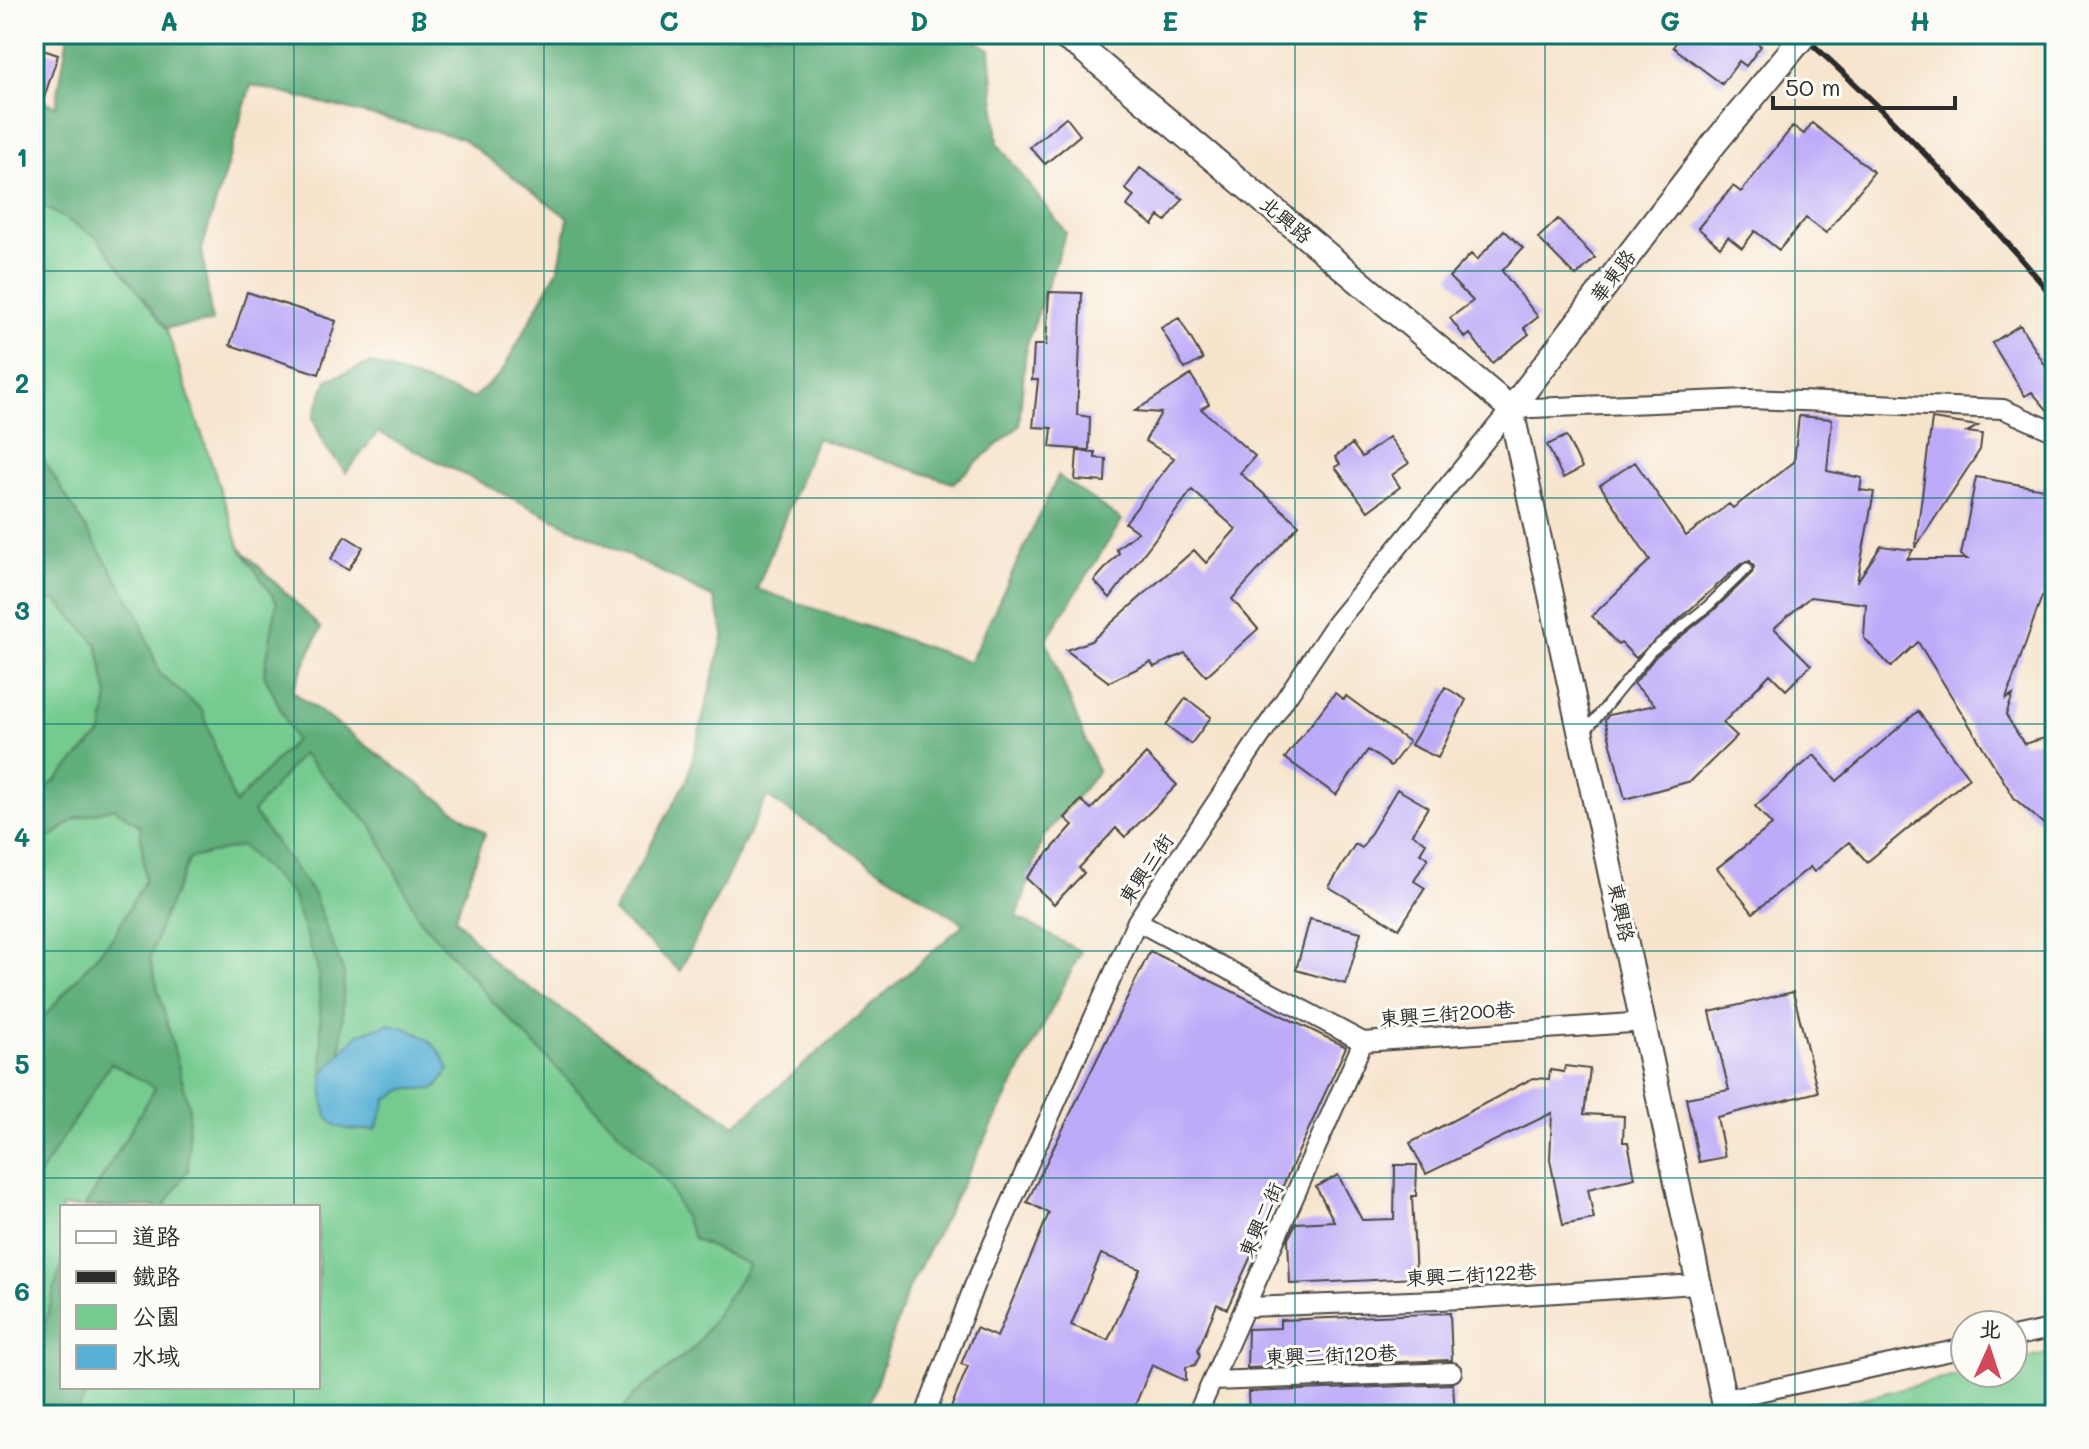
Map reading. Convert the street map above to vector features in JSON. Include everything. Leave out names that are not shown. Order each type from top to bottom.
[{"type":"street","name":"北興路","points":[[1059,34],[1080,47],[1511,409]]},
{"type":"street","name":"華東路","points":[[1511,409],[1714,144],[1805,34]]},
{"type":"street","points":[[1511,409],[1748,399],[2003,409],[2055,432]]},
{"type":"street","name":"東興路","points":[[1511,409],[1645,1022],[1696,1284],[1726,1407]]},
{"type":"street","name":"東興三街","points":[[925,1415],[974,1286],[1137,921],[1336,623],[1511,409]]},
{"type":"street","name":"東興三街200巷","points":[[1137,921],[1363,1042],[1645,1022]]},
{"type":"street","name":"東興二街","points":[[1197,1415],[1363,1042]]},
{"type":"street","name":"東興二街122巷","points":[[1247,1307],[1465,1299],[1696,1284]]},
{"type":"street","points":[[2029,1334],[2055,1328]]},
{"type":"street","points":[[1726,1407],[1949,1352]]},
{"type":"street","name":"東興二街120巷","points":[[1212,1381],[1452,1372]]},
{"type":"lane","points":[[1583,735],[1651,651],[1708,606],[1747,568]]},
{"type":"green space","points":[[68,34],[964,34],[990,49],[998,144],[1066,233],[1026,347],[1019,426],[953,483],[816,438],[757,589],[970,662],[1058,476],[1122,520],[1046,640],[1098,772],[1043,837],[1017,917],[1081,952],[907,1292],[866,1415],[619,1415],[632,1397],[695,1347],[749,1265],[694,1239],[668,1183],[493,1002],[419,918],[372,826],[302,754],[253,812],[313,893],[344,974],[341,1053],[323,1074],[318,970],[292,895],[242,846],[190,858],[161,923],[150,959],[189,1106],[188,1170],[165,1205],[86,1205],[155,1088],[111,1063],[34,1183],[34,1028],[113,937],[145,880],[140,826],[114,808],[77,818],[34,849],[34,797],[54,782],[102,733],[108,696],[97,644],[57,601],[34,596],[34,444],[136,610],[160,674],[202,710],[235,804],[295,740],[264,674],[277,602],[240,548],[321,628],[292,691],[485,833],[455,918],[498,967],[735,1125],[964,924],[767,797],[680,971],[613,912],[687,780],[724,634],[714,598],[378,432],[346,473],[324,445],[313,418],[327,380],[370,363],[473,398],[502,372],[559,267],[568,218],[461,138],[251,85],[202,249],[212,322],[166,328],[97,237],[34,201],[34,96],[56,106]]},
{"type":"green space","points":[[34,201],[97,237],[166,328],[240,548],[321,628],[292,691],[485,833],[455,918],[498,967],[735,1125],[694,1239],[749,1265],[695,1347],[632,1397],[619,1415],[34,1415]]},
{"type":"green space","points":[[60,1269],[60,1389],[88,1389],[76,1415],[34,1415],[34,1363]]},
{"type":"green space","points":[[2055,1352],[2055,1415],[1818,1415],[1830,1406],[1949,1378],[1949,1389],[2029,1389],[2029,1358]]},
{"type":"water","points":[[389,1024],[425,1038],[445,1060],[449,1070],[435,1089],[405,1089],[387,1099],[376,1129],[336,1126],[326,1112],[323,1074],[358,1034]]},
{"type":"building","points":[[1682,34],[1745,34],[1761,46],[1746,66],[1739,61],[1722,84],[1673,47]]},
{"type":"building","points":[[34,47],[58,55],[38,116],[34,116]]},
{"type":"building","points":[[1066,117],[1080,135],[1045,164],[1030,147]]},
{"type":"building","points":[[1812,123],[1874,172],[1826,233],[1806,218],[1779,250],[1755,231],[1742,248],[1728,237],[1720,247],[1698,228],[1733,186],[1741,192],[1793,126],[1804,134]]},
{"type":"building","points":[[1140,168],[1183,199],[1166,221],[1159,216],[1153,225],[1127,206],[1134,196],[1125,189]]},
{"type":"building","points":[[1558,219],[1595,258],[1576,276],[1538,238]]},
{"type":"building","points":[[1504,230],[1523,248],[1502,271],[1538,317],[1524,328],[1529,334],[1492,363],[1470,334],[1465,338],[1450,318],[1473,301],[1449,277],[1471,254],[1477,260]]},
{"type":"building","points":[[247,292],[336,321],[319,374],[230,345]]},
{"type":"building","points":[[1049,292],[1082,293],[1077,415],[1090,417],[1089,450],[1050,447],[1052,428],[1033,427],[1038,380],[1032,380],[1034,345],[1046,345]]},
{"type":"building","points":[[1179,318],[1203,359],[1185,369],[1161,328]]},
{"type":"building","points":[[2020,325],[2055,381],[2055,419],[2032,392],[2025,396],[1992,343]]},
{"type":"building","points":[[1191,375],[1209,404],[1201,409],[1255,456],[1240,473],[1299,525],[1232,599],[1258,629],[1206,676],[1185,653],[1154,667],[1151,662],[1109,682],[1066,650],[1091,641],[1194,550],[1206,563],[1236,529],[1192,490],[1110,598],[1094,581],[1119,553],[1116,549],[1138,532],[1125,523],[1174,458],[1145,441],[1161,413],[1135,411]]},
{"type":"building","points":[[1799,416],[1832,419],[1827,471],[1862,478],[1860,490],[1874,492],[1857,582],[1881,546],[1913,550],[1907,559],[1967,559],[1961,555],[1976,477],[2055,491],[2055,559],[2048,597],[2042,596],[2006,699],[2013,695],[2006,715],[2024,744],[2055,735],[2055,834],[2015,799],[1918,642],[1891,667],[1864,638],[1866,604],[1810,597],[1774,628],[1811,665],[1786,690],[1770,674],[1723,723],[1737,736],[1691,781],[1625,799],[1605,720],[1609,715],[1655,705],[1634,684],[1656,656],[1713,611],[1752,573],[1754,567],[1750,561],[1742,563],[1636,658],[1621,643],[1618,645],[1592,616],[1650,560],[1600,485],[1635,462],[1686,536],[1729,504],[1733,508],[1794,462]]},
{"type":"building","points":[[1932,419],[1978,426],[1967,432],[1982,434],[1980,450],[1915,548]]},
{"type":"building","points":[[1566,436],[1582,468],[1563,478],[1547,445]]},
{"type":"building","points":[[1389,437],[1409,463],[1392,475],[1400,487],[1368,511],[1335,467],[1340,464],[1335,457],[1352,444],[1362,457]]},
{"type":"building","points":[[1077,451],[1095,452],[1095,458],[1106,459],[1105,482],[1075,480]]},
{"type":"building","points":[[345,536],[363,547],[348,570],[331,559]]},
{"type":"building","points":[[1445,687],[1466,700],[1438,758],[1411,745]]},
{"type":"building","points":[[1335,693],[1344,700],[1346,696],[1409,742],[1391,766],[1368,750],[1336,795],[1285,758]]},
{"type":"building","points":[[1186,698],[1211,717],[1191,744],[1166,725]]},
{"type":"building","points":[[1918,711],[1969,778],[1867,862],[1849,842],[1814,872],[1810,867],[1753,913],[1717,868],[1772,825],[1755,806],[1814,755],[1837,781]]},
{"type":"building","points":[[1146,754],[1177,785],[1125,837],[1116,828],[1079,868],[1084,873],[1054,904],[1026,878],[1073,825],[1065,818],[1081,800],[1091,809]]},
{"type":"building","points":[[1397,789],[1428,807],[1412,834],[1426,843],[1420,853],[1428,858],[1414,881],[1425,888],[1399,929],[1329,887],[1355,844],[1362,848]]},
{"type":"building","points":[[1310,919],[1361,932],[1346,984],[1296,970]]},
{"type":"building","points":[[1150,951],[1346,1047],[1227,1309],[1217,1304],[1198,1350],[1200,1356],[1195,1365],[1186,1367],[1186,1381],[1152,1365],[1131,1415],[948,1415],[968,1366],[961,1364],[976,1328],[997,1337],[1049,1213],[1027,1202]],"holes":[[[1101,1254],[1140,1269],[1108,1340],[1071,1325]]]},
{"type":"building","points":[[1793,992],[1818,1092],[1717,1117],[1725,1157],[1699,1162],[1686,1098],[1729,1090],[1710,1012]]},
{"type":"building","points":[[1565,1066],[1590,1069],[1584,1114],[1624,1116],[1623,1142],[1628,1142],[1635,1178],[1588,1189],[1594,1219],[1563,1225],[1550,1160],[1552,1113],[1426,1174],[1410,1143],[1533,1078],[1549,1079],[1550,1070],[1564,1072]]},
{"type":"building","points":[[1395,1165],[1417,1165],[1416,1196],[1412,1196],[1416,1278],[1290,1284],[1288,1239],[1296,1223],[1334,1221],[1316,1187],[1338,1175],[1362,1220],[1394,1219]]},
{"type":"building","points":[[1450,1313],[1452,1360],[1247,1368],[1248,1329],[1280,1328],[1280,1320]]},
{"type":"building","points":[[1453,1384],[1455,1415],[1249,1415],[1248,1392]]},
{"type":"railway","points":[[1801,34],[1933,162],[2055,299]]}]
